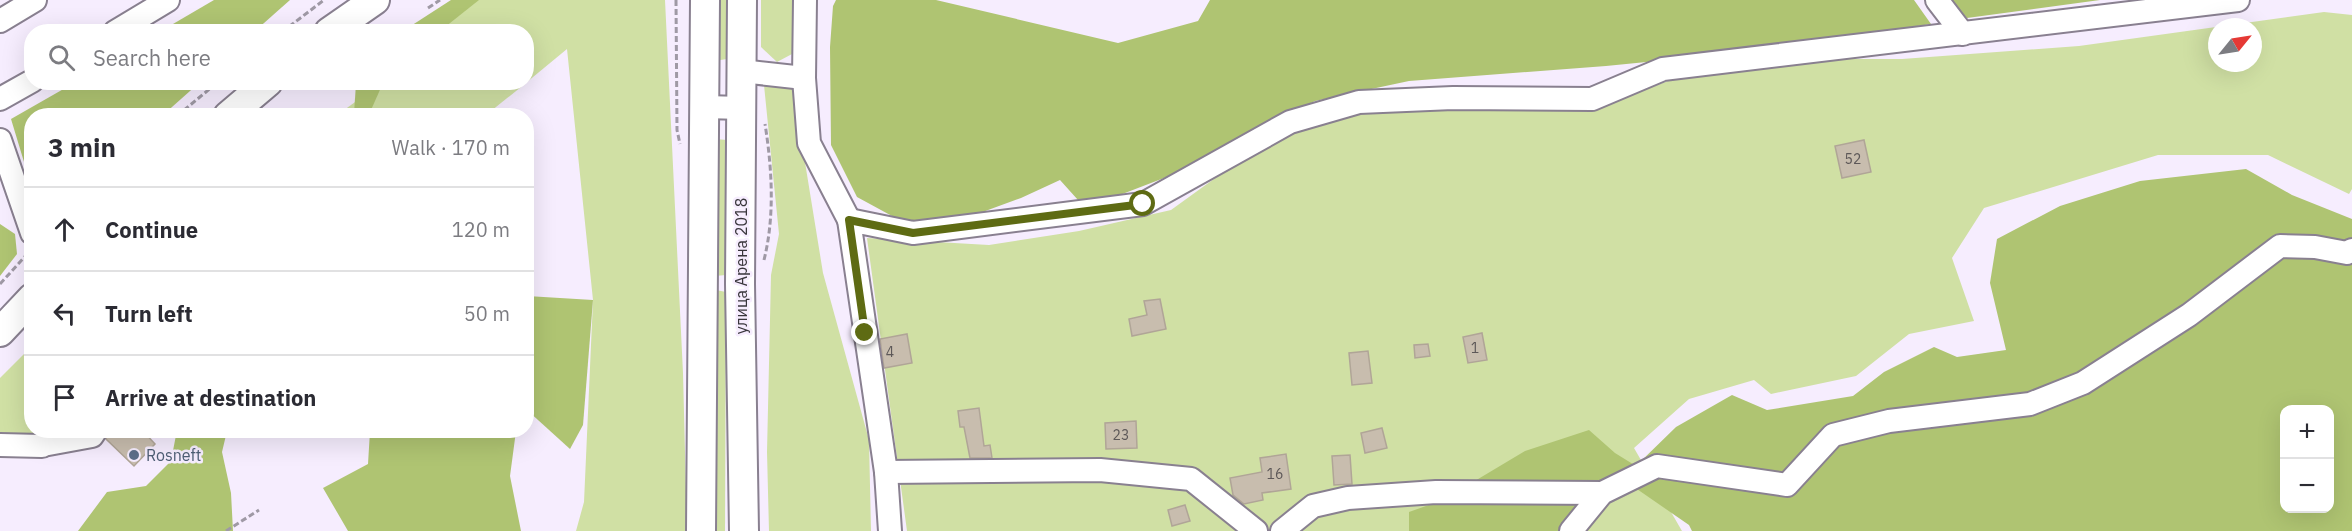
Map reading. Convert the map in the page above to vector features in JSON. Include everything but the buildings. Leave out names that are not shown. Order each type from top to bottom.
[{"type":"main road","points":[[340,24],[375,0]]},
{"type":"main road","points":[[701,531],[705,0]]},
{"type":"main road","name":"улица Арена 2018","points":[[742,0],[740,284],[744,531]]},
{"type":"main road","points":[[237,108],[259,90]]},
{"type":"main road","points":[[0,332],[24,306]]},
{"type":"street","points":[[0,21],[35,0]]},
{"type":"street","points":[[128,24],[168,0]]},
{"type":"street","points":[[805,0],[804,78],[809,143],[849,220],[886,472],[891,531]]},
{"type":"street","points":[[1937,0],[1963,34]]},
{"type":"street","points":[[849,220],[913,233],[1143,204],[1290,122],[1359,102],[1453,98],[1592,99],[1663,69],[2238,0]]},
{"type":"street","points":[[741,71],[804,78]]},
{"type":"street","points":[[0,99],[24,86]]},
{"type":"street","points":[[705,107],[742,108]]},
{"type":"street","points":[[0,140],[24,210]]},
{"type":"street","points":[[1571,531],[1602,493],[1657,466],[1787,485],[1833,435],[1889,421],[2030,404],[2083,383],[2189,315],[2280,246],[2315,247],[2347,252],[2352,250]]},
{"type":"street","points":[[42,446],[52,438]]},
{"type":"street","points":[[0,445],[42,446],[82,438]]},
{"type":"street","points":[[886,472],[1100,470],[1191,479],[1256,531]]},
{"type":"street","points":[[1282,531],[1313,506],[1348,498],[1436,492],[1602,493]]},
{"type":"path","points":[[292,24],[324,0]]},
{"type":"path","points":[[428,8],[440,0]]},
{"type":"path","points":[[187,108],[208,90]]},
{"type":"path","points":[[0,284],[24,258]]},
{"type":"path","points":[[226,531],[259,510]]},
{"type":"green space","points":[[214,0],[290,0],[263,24],[173,24]]},
{"type":"green space","points":[[451,0],[479,0],[449,24],[414,24]]},
{"type":"green space","points":[[469,0],[665,0],[683,373],[687,531],[576,531],[584,502],[593,300],[567,49],[534,76],[534,24],[445,24]]},
{"type":"green space","points":[[712,0],[727,0],[727,59],[714,61]]},
{"type":"green space","points":[[761,0],[795,0],[792,54],[777,62],[761,47]]},
{"type":"green space","points":[[836,0],[936,0],[1118,43],[1198,21],[1210,0],[1914,0],[1931,24],[1727,54],[1409,81],[1315,101],[1255,131],[1190,168],[1112,198],[1078,200],[1060,180],[1021,198],[969,217],[903,222],[857,197],[831,145],[830,47],[833,6]]},
{"type":"green space","points":[[1951,0],[2100,0],[1967,18]]},
{"type":"green space","points":[[2324,12],[2352,15],[2352,189],[2349,194],[2268,155],[2158,155],[1984,208],[1952,258],[1974,321],[1909,334],[1856,376],[1771,394],[1754,380],[1689,399],[1634,448],[1682,531],[907,531],[867,238],[989,245],[1079,231],[1171,210],[1279,132],[1341,112],[1434,108],[1597,108],[1697,70],[1784,59],[1902,59],[2079,46],[2208,28],[2208,72],[2262,72],[2262,21]]},
{"type":"green space","points":[[764,85],[797,86],[803,150],[823,273],[869,440],[871,531],[769,531],[767,452],[771,275],[779,234]]},
{"type":"green space","points":[[62,90],[191,90],[171,108],[30,108]]},
{"type":"green space","points":[[356,90],[380,90],[372,108],[354,108]]},
{"type":"green space","points":[[371,90],[517,90],[495,108],[347,108]]},
{"type":"green space","points":[[24,112],[24,162],[11,119]]},
{"type":"green space","points":[[715,139],[727,140],[726,275],[715,276]]},
{"type":"green space","points":[[2246,169],[2292,195],[2352,219],[2352,531],[1692,531],[1689,525],[1634,487],[1593,487],[1564,531],[1409,531],[1409,512],[1443,500],[1525,451],[1589,430],[1615,453],[1636,466],[1676,427],[1732,395],[1767,410],[1853,396],[1884,372],[1934,347],[1957,357],[2006,350],[1990,283],[1997,239],[2060,206],[2140,181]]},
{"type":"green space","points":[[0,224],[15,234],[17,254],[0,276]]},
{"type":"green space","points":[[716,290],[726,292],[725,531],[712,531]]},
{"type":"green space","points":[[534,296],[593,300],[583,425],[570,449],[534,416]]},
{"type":"green space","points":[[24,354],[24,436],[0,434],[0,378]]},
{"type":"green space","points":[[175,438],[225,438],[222,452],[231,493],[233,531],[78,531],[107,492],[146,486],[171,461]]},
{"type":"green space","points":[[370,438],[515,438],[510,476],[521,531],[348,531],[323,488],[368,464]]},
{"type":"place","name":"Rosneft","points":[[134,455]]},
{"type":"route","points":[[865,333],[849,220],[913,233],[1143,204]]}]
